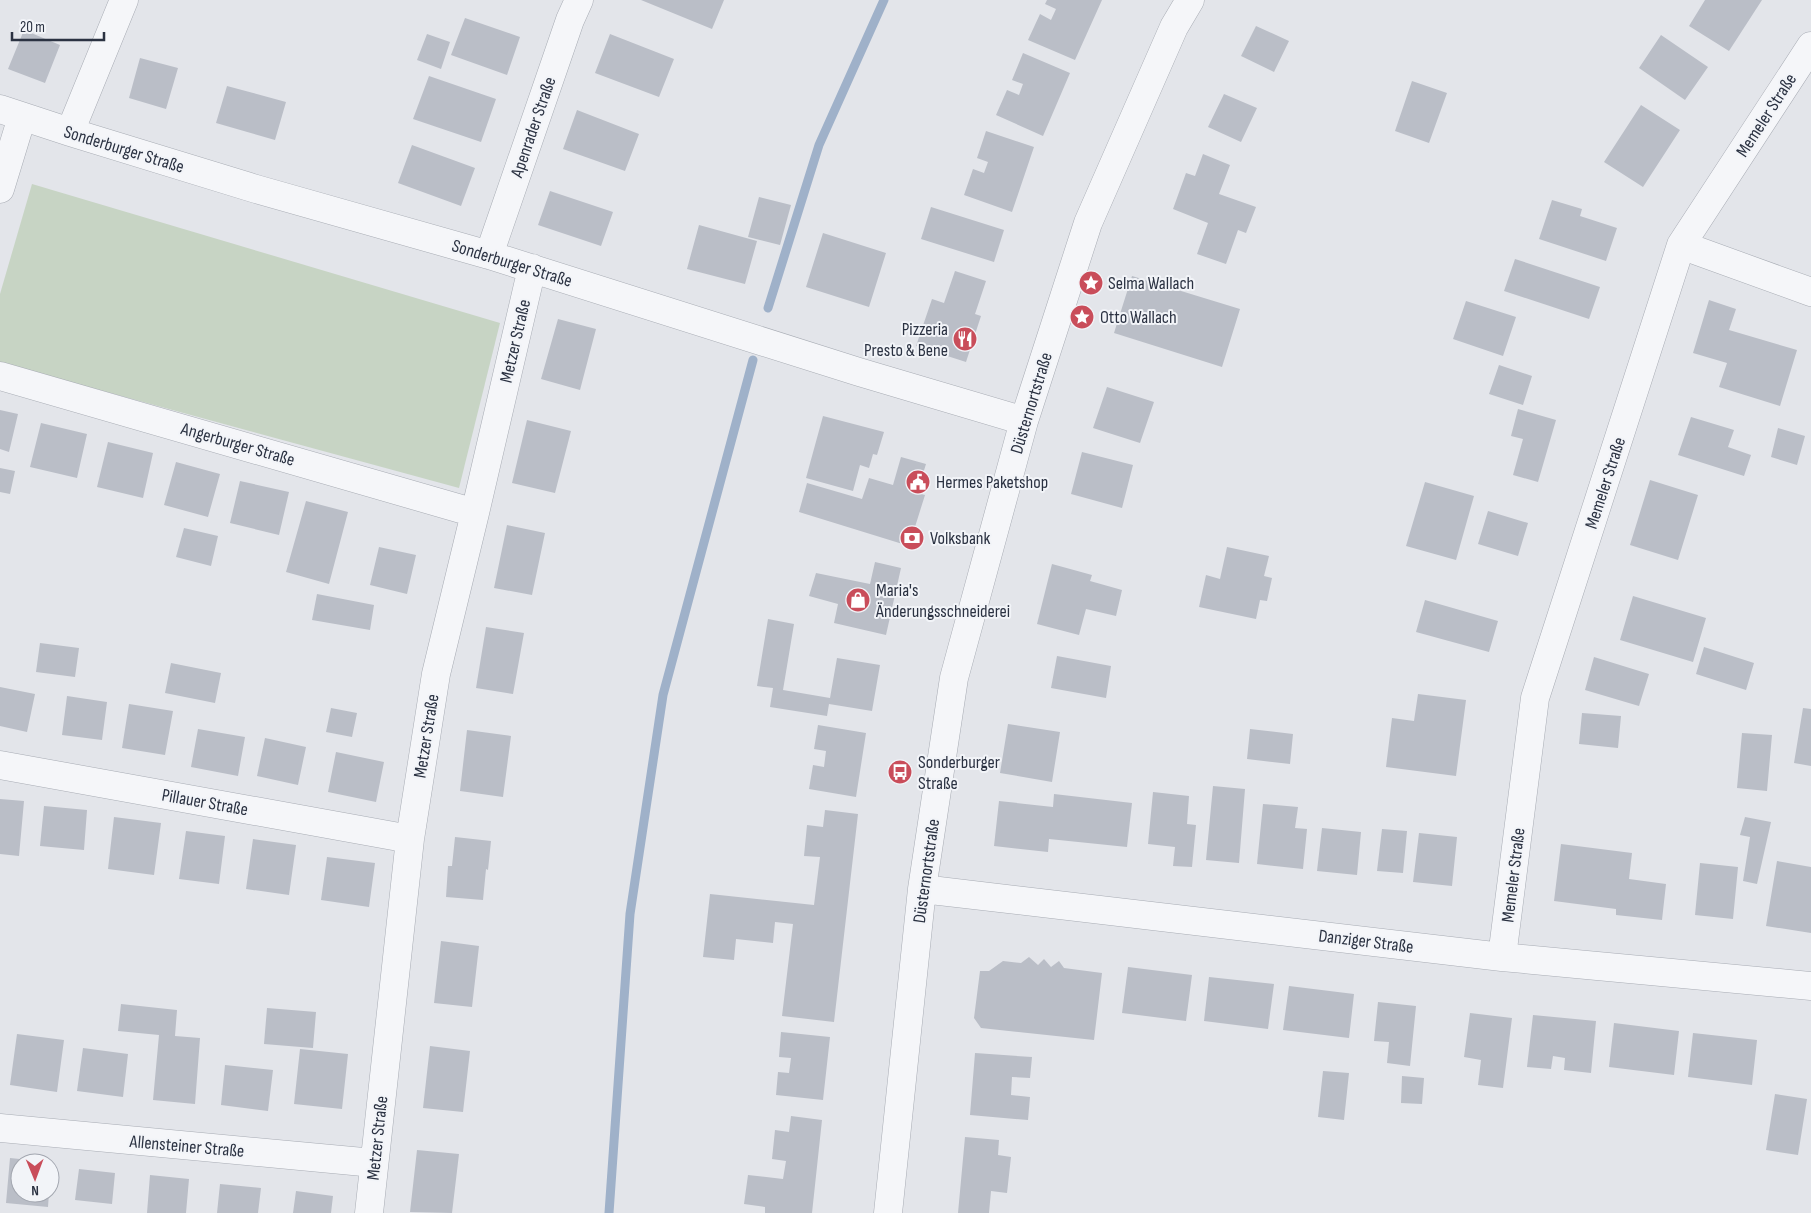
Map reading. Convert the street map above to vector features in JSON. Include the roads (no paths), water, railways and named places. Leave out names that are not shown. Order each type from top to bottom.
[{"type":"street","points":[[70,132],[124,0]]},
{"type":"street","name":"Apenrader Straße","points":[[489,255],[570,20],[579,0]]},
{"type":"street","name":"Düsternortstraße","points":[[888,1213],[922,889],[954,678],[1024,421],[1088,223],[1174,27],[1190,0]]},
{"type":"street","name":"Memeler Straße","points":[[1502,957],[1536,698],[1681,245],[1811,46]]},
{"type":"street","points":[[0,189],[11,113]]},
{"type":"street","name":"Sonderburger Straße","points":[[11,113],[256,189],[532,268],[841,366],[1024,421]]},
{"type":"street","points":[[1681,245],[1811,292]]},
{"type":"street","name":"Metzer Straße","points":[[369,1213],[410,839],[436,674],[532,268]]},
{"type":"street","name":"Angerburger Straße","points":[[0,376],[475,513]]},
{"type":"street","name":"Pillauer Straße","points":[[0,765],[410,839]]},
{"type":"street","name":"Danziger Straße","points":[[922,889],[1502,957],[1811,986]]},
{"type":"street","name":"Allensteiner Straße","points":[[0,1128],[374,1163]]},
{"type":"waterway","points":[[768,308],[819,145],[884,0]]},
{"type":"waterway","points":[[609,1213],[630,914],[663,695],[753,360]]},
{"type":"place","name":"Selma Wallach","points":[[1091,283]]},
{"type":"place","name":"Otto Wallach","points":[[1082,317]]},
{"type":"place","name":"Pizzeria Presto & Bene","points":[[965,339]]},
{"type":"place","name":"Hermes Paketshop","points":[[918,482]]},
{"type":"place","name":"Volksbank","points":[[912,538]]},
{"type":"place","name":"Maria's Änderungsschneiderei","points":[[858,600]]},
{"type":"place","name":"Sonderburger Straße","points":[[900,772]]}]
